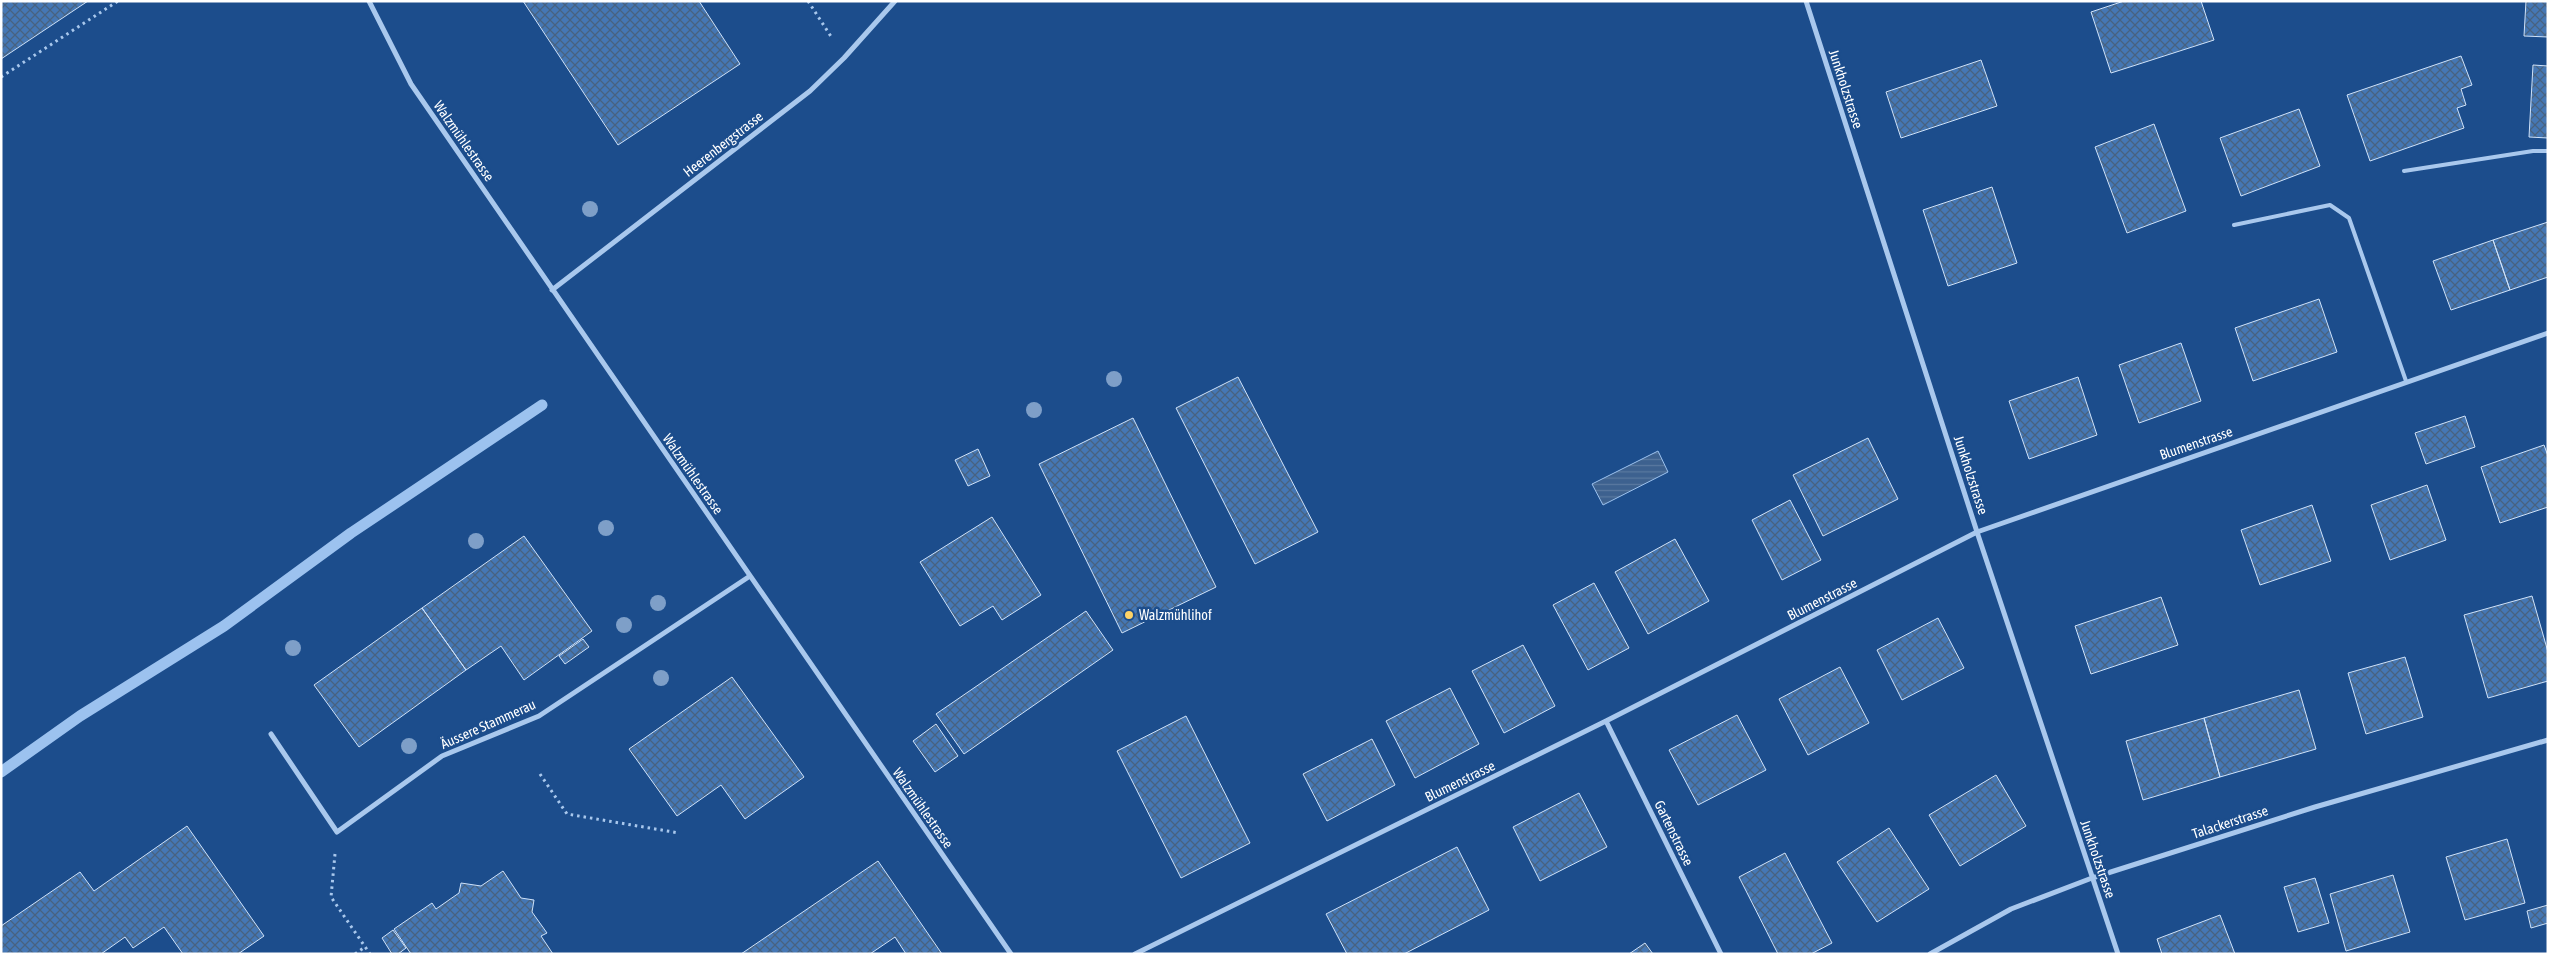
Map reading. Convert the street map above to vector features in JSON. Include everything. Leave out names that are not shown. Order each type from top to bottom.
[{"type":"street","name":"Walzmühlestrasse","points":[[369,1],[411,84],[1011,954]]},
{"type":"street","name":"Heerenbergstrasse","points":[[552,290],[810,91],[844,58],[895,1]]},
{"type":"street","name":"Junkholzstrasse","points":[[1806,1],[1977,532],[2118,954]]},
{"type":"street","name":"Blumenstrasse","points":[[1135,954],[1606,722],[1977,532],[2548,333]]},
{"type":"street","name":"Äussere Stammerau","points":[[337,832],[442,756],[539,716],[750,576]]},
{"type":"street","name":"Gartenstrasse","points":[[1606,722],[1721,954]]},
{"type":"street","points":[[271,734],[337,832]]},
{"type":"street","name":"Talackerstrasse","points":[[1930,954],[2011,909],[2092,878],[2342,799],[2548,740]]},
{"type":"lane","points":[[2404,171],[2533,151],[2548,151]]},
{"type":"lane","points":[[2234,225],[2330,205],[2349,218],[2406,381]]},
{"type":"path","points":[[1,77],[118,1]]},
{"type":"path","points":[[808,1],[844,58]]},
{"type":"path","points":[[540,774],[567,814],[680,833]]},
{"type":"path","points":[[337,832],[331,897],[370,954]]},
{"type":"path","points":[[355,954],[365,947]]},
{"type":"water","points":[[1658,451],[1668,472],[1603,505],[1592,484]]},
{"type":"building","points":[[1,1],[88,1],[1,59]]},
{"type":"building","points":[[523,1],[699,1],[740,64],[618,145]]},
{"type":"building","points":[[2124,1],[2201,1],[2214,40],[2111,73],[2091,12]]},
{"type":"building","points":[[2526,1],[2548,1],[2548,37],[2524,36]]},
{"type":"building","points":[[2461,56],[2472,85],[2461,89],[2466,105],[2457,108],[2464,128],[2370,161],[2347,95]]},
{"type":"building","points":[[1981,60],[1997,106],[1901,138],[1886,92]]},
{"type":"building","points":[[2533,65],[2548,66],[2548,138],[2529,137]]},
{"type":"building","points":[[2299,109],[2320,166],[2241,196],[2220,138]]},
{"type":"building","points":[[2154,124],[2186,211],[2127,233],[2095,147]]},
{"type":"building","points":[[1992,187],[2017,263],[1948,286],[1923,210]]},
{"type":"building","points":[[2548,222],[2548,277],[2510,290],[2493,240]]},
{"type":"building","points":[[2493,240],[2510,290],[2451,310],[2433,261]]},
{"type":"building","points":[[2319,299],[2337,352],[2253,381],[2235,328]]},
{"type":"building","points":[[2181,343],[2201,401],[2139,423],[2119,365]]},
{"type":"building","points":[[1238,377],[1318,532],[1255,564],[1176,408]]},
{"type":"building","points":[[2078,377],[2097,435],[2029,459],[2009,401]]},
{"type":"building","points":[[2465,416],[2475,447],[2426,464],[2415,433]]},
{"type":"building","points":[[1133,418],[1216,587],[1122,633],[1039,464]]},
{"type":"building","points":[[1868,438],[1898,499],[1823,536],[1793,475]]},
{"type":"building","points":[[2544,445],[2548,456],[2548,507],[2500,523],[2481,467]]},
{"type":"building","points":[[978,449],[990,476],[968,486],[955,460]]},
{"type":"building","points":[[2427,485],[2446,540],[2390,560],[2371,505]]},
{"type":"building","points":[[1790,500],[1821,560],[1782,580],[1752,520]]},
{"type":"building","points":[[2312,505],[2331,561],[2260,585],[2241,530]]},
{"type":"building","points":[[992,517],[1041,595],[1002,620],[993,606],[960,626],[920,562]]},
{"type":"building","points":[[524,536],[592,631],[524,680],[501,646],[466,670],[422,608]]},
{"type":"building","points":[[1675,539],[1709,601],[1648,634],[1615,572]]},
{"type":"building","points":[[1594,583],[1629,648],[1588,670],[1553,605]]},
{"type":"building","points":[[2532,596],[2548,652],[2548,681],[2488,698],[2464,615]]},
{"type":"building","points":[[2161,597],[2178,645],[2091,674],[2075,626]]},
{"type":"building","points":[[422,608],[466,670],[359,747],[314,685]]},
{"type":"building","points":[[1086,611],[1113,650],[964,754],[936,714]]},
{"type":"building","points":[[1938,618],[1964,668],[1902,700],[1877,650]]},
{"type":"building","points":[[583,639],[589,647],[565,664],[559,656]]},
{"type":"building","points":[[1523,645],[1555,706],[1504,733],[1472,671]]},
{"type":"building","points":[[2405,657],[2423,717],[2366,734],[2348,673]]},
{"type":"building","points":[[1840,667],[1869,723],[1808,755],[1779,699]]},
{"type":"building","points":[[732,677],[804,777],[745,819],[721,785],[677,816],[629,749]]},
{"type":"building","points":[[1450,688],[1479,744],[1415,778],[1386,721]]},
{"type":"building","points":[[2299,690],[2316,749],[2220,777],[2204,718]]},
{"type":"building","points":[[1737,715],[1766,770],[1698,805],[1669,750]]},
{"type":"building","points":[[1186,716],[1250,843],[1181,878],[1117,751]]},
{"type":"building","points":[[2204,718],[2220,777],[2143,800],[2126,741]]},
{"type":"building","points":[[936,724],[958,756],[935,772],[913,741]]},
{"type":"building","points":[[1372,739],[1395,785],[1327,821],[1303,774]]},
{"type":"building","points":[[1996,775],[2026,826],[1960,866],[1929,815]]},
{"type":"building","points":[[1579,793],[1607,847],[1540,881],[1513,827]]},
{"type":"building","points":[[187,826],[264,936],[238,954],[183,954],[164,927],[133,948],[125,937],[101,954],[1,954],[1,926],[80,872],[94,891]]},
{"type":"building","points":[[1889,828],[1929,889],[1877,922],[1837,862]]},
{"type":"building","points":[[2507,839],[2525,903],[2465,920],[2446,857]]},
{"type":"building","points":[[1457,847],[1489,910],[1404,954],[1347,954],[1326,914]]},
{"type":"building","points":[[1785,853],[1832,943],[1811,954],[1778,954],[1739,877]]},
{"type":"building","points":[[878,861],[942,954],[906,954],[895,937],[870,954],[741,954]]},
{"type":"building","points":[[503,871],[521,898],[534,900],[532,912],[547,933],[541,936],[553,954],[411,954],[394,929],[432,903],[436,909],[459,893],[461,883],[481,886]]},
{"type":"building","points":[[2393,875],[2410,932],[2346,951],[2330,894]]},
{"type":"building","points":[[2315,878],[2329,923],[2298,932],[2284,887]]},
{"type":"building","points":[[2548,905],[2548,923],[2531,928],[2527,911]]},
{"type":"building","points":[[2220,915],[2235,954],[2162,954],[2157,939]]},
{"type":"building","points":[[393,930],[406,948],[398,954],[392,954],[382,938]]},
{"type":"building","points":[[1645,943],[1653,954],[1629,954]]},
{"type":"waterway","points":[[1,772],[80,716],[224,626],[351,533],[542,405]]},
{"type":"place","name":"Walzmühlihof","points":[[1129,615]]}]
